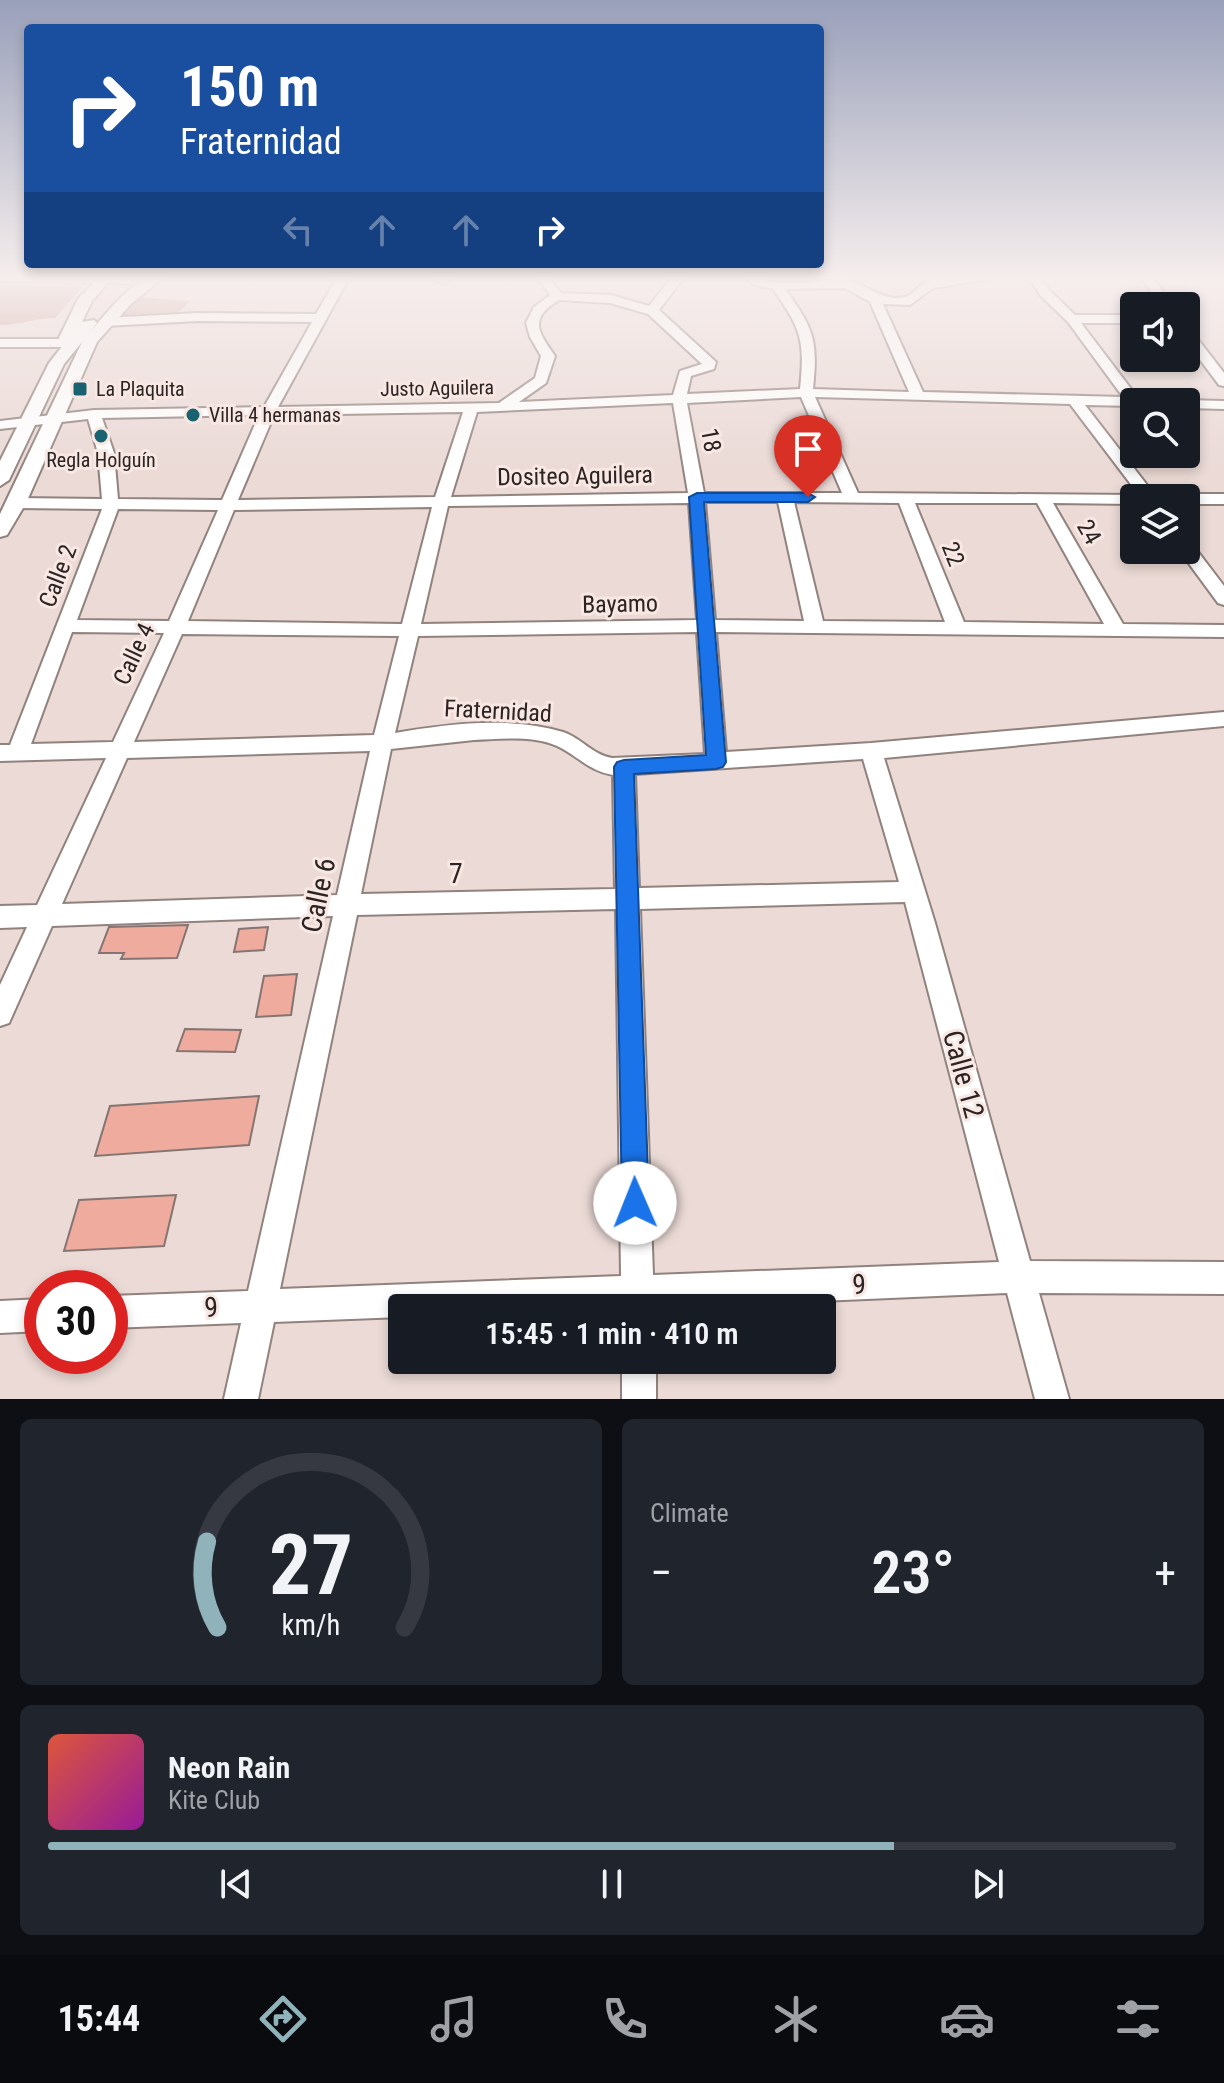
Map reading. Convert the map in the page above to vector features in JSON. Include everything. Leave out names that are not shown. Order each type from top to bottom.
[{"type":"main road","points":[[57,363],[81,341]]},
{"type":"main road","points":[[0,531],[16,503],[89,341]]},
{"type":"main road","points":[[0,480],[65,343]]},
{"type":"street","name":"Calle 4","points":[[0,1014],[176,627],[268,412],[306,341]]},
{"type":"street","points":[[502,407],[541,380],[548,356],[538,341]]},
{"type":"street","name":"18","points":[[686,341],[709,362],[709,366],[683,376],[679,398],[697,497],[716,762]]},
{"type":"street","points":[[807,341],[810,356],[806,393],[852,498]]},
{"type":"street","points":[[893,341],[917,395]]},
{"type":"street","points":[[1089,341],[1124,388]]},
{"type":"street","points":[[0,343],[65,343]]},
{"type":"street","points":[[1200,350],[1224,382]]},
{"type":"street","name":"Justo Aguilera","points":[[0,425],[94,414],[471,408],[806,393],[1120,402]]},
{"type":"street","points":[[1075,402],[1138,484]]},
{"type":"street","points":[[1200,404],[1224,405]]},
{"type":"street","name":"Calle 6","points":[[241,1399],[408,630],[441,503],[471,408]]},
{"type":"street","name":"Calle 2","points":[[9,752],[65,626],[111,505],[106,453],[94,414]]},
{"type":"street","name":"Dositeo Aguilera","points":[[16,503],[229,505],[697,497],[1120,499]]},
{"type":"street","points":[[785,497],[815,627]]},
{"type":"street","name":"22","points":[[905,498],[957,628]]},
{"type":"street","points":[[1200,499],[1224,499]]},
{"type":"street","name":"24","points":[[1043,500],[1117,630]]},
{"type":"street","points":[[1198,564],[1224,599]]},
{"type":"street","name":"Bayamo","points":[[65,626],[408,630],[705,626],[1224,631]]},
{"type":"street","name":"Fraternidad","points":[[9,752],[382,743],[433,733],[524,734],[562,740],[603,767],[624,767],[871,751],[1224,719]]},
{"type":"street","name":"Calle 12","points":[[871,751],[914,892],[1052,1399]]},
{"type":"street","points":[[624,767],[638,1294]]},
{"type":"street","name":"7","points":[[0,917],[347,905],[914,892]]},
{"type":"street","name":"9","points":[[749,1294],[1020,1277],[1224,1278]]},
{"type":"street","name":"9","points":[[128,1311],[388,1304]]},
{"type":"street","points":[[0,1317],[24,1316]]},
{"type":"street","points":[[639,1374],[639,1399]]},
{"type":"building","points":[[188,925],[177,958],[121,959],[124,953],[99,953],[109,927]]},
{"type":"building","points":[[268,927],[264,950],[234,952],[239,929]]},
{"type":"building","points":[[297,974],[291,1015],[256,1017],[264,976]]},
{"type":"building","points":[[185,1029],[241,1030],[235,1052],[177,1051]]},
{"type":"building","points":[[259,1096],[249,1145],[95,1156],[110,1106]]},
{"type":"building","points":[[176,1195],[164,1246],[64,1251],[79,1200]]},
{"type":"place","name":"La Plaquita","points":[[80,389]]},
{"type":"place","name":"Villa 4 hermanas","points":[[193,415]]},
{"type":"place","name":"Regla Holguín","points":[[101,436]]},
{"type":"route","points":[[635,1203],[624,767],[716,762],[697,497],[808,497]]}]
